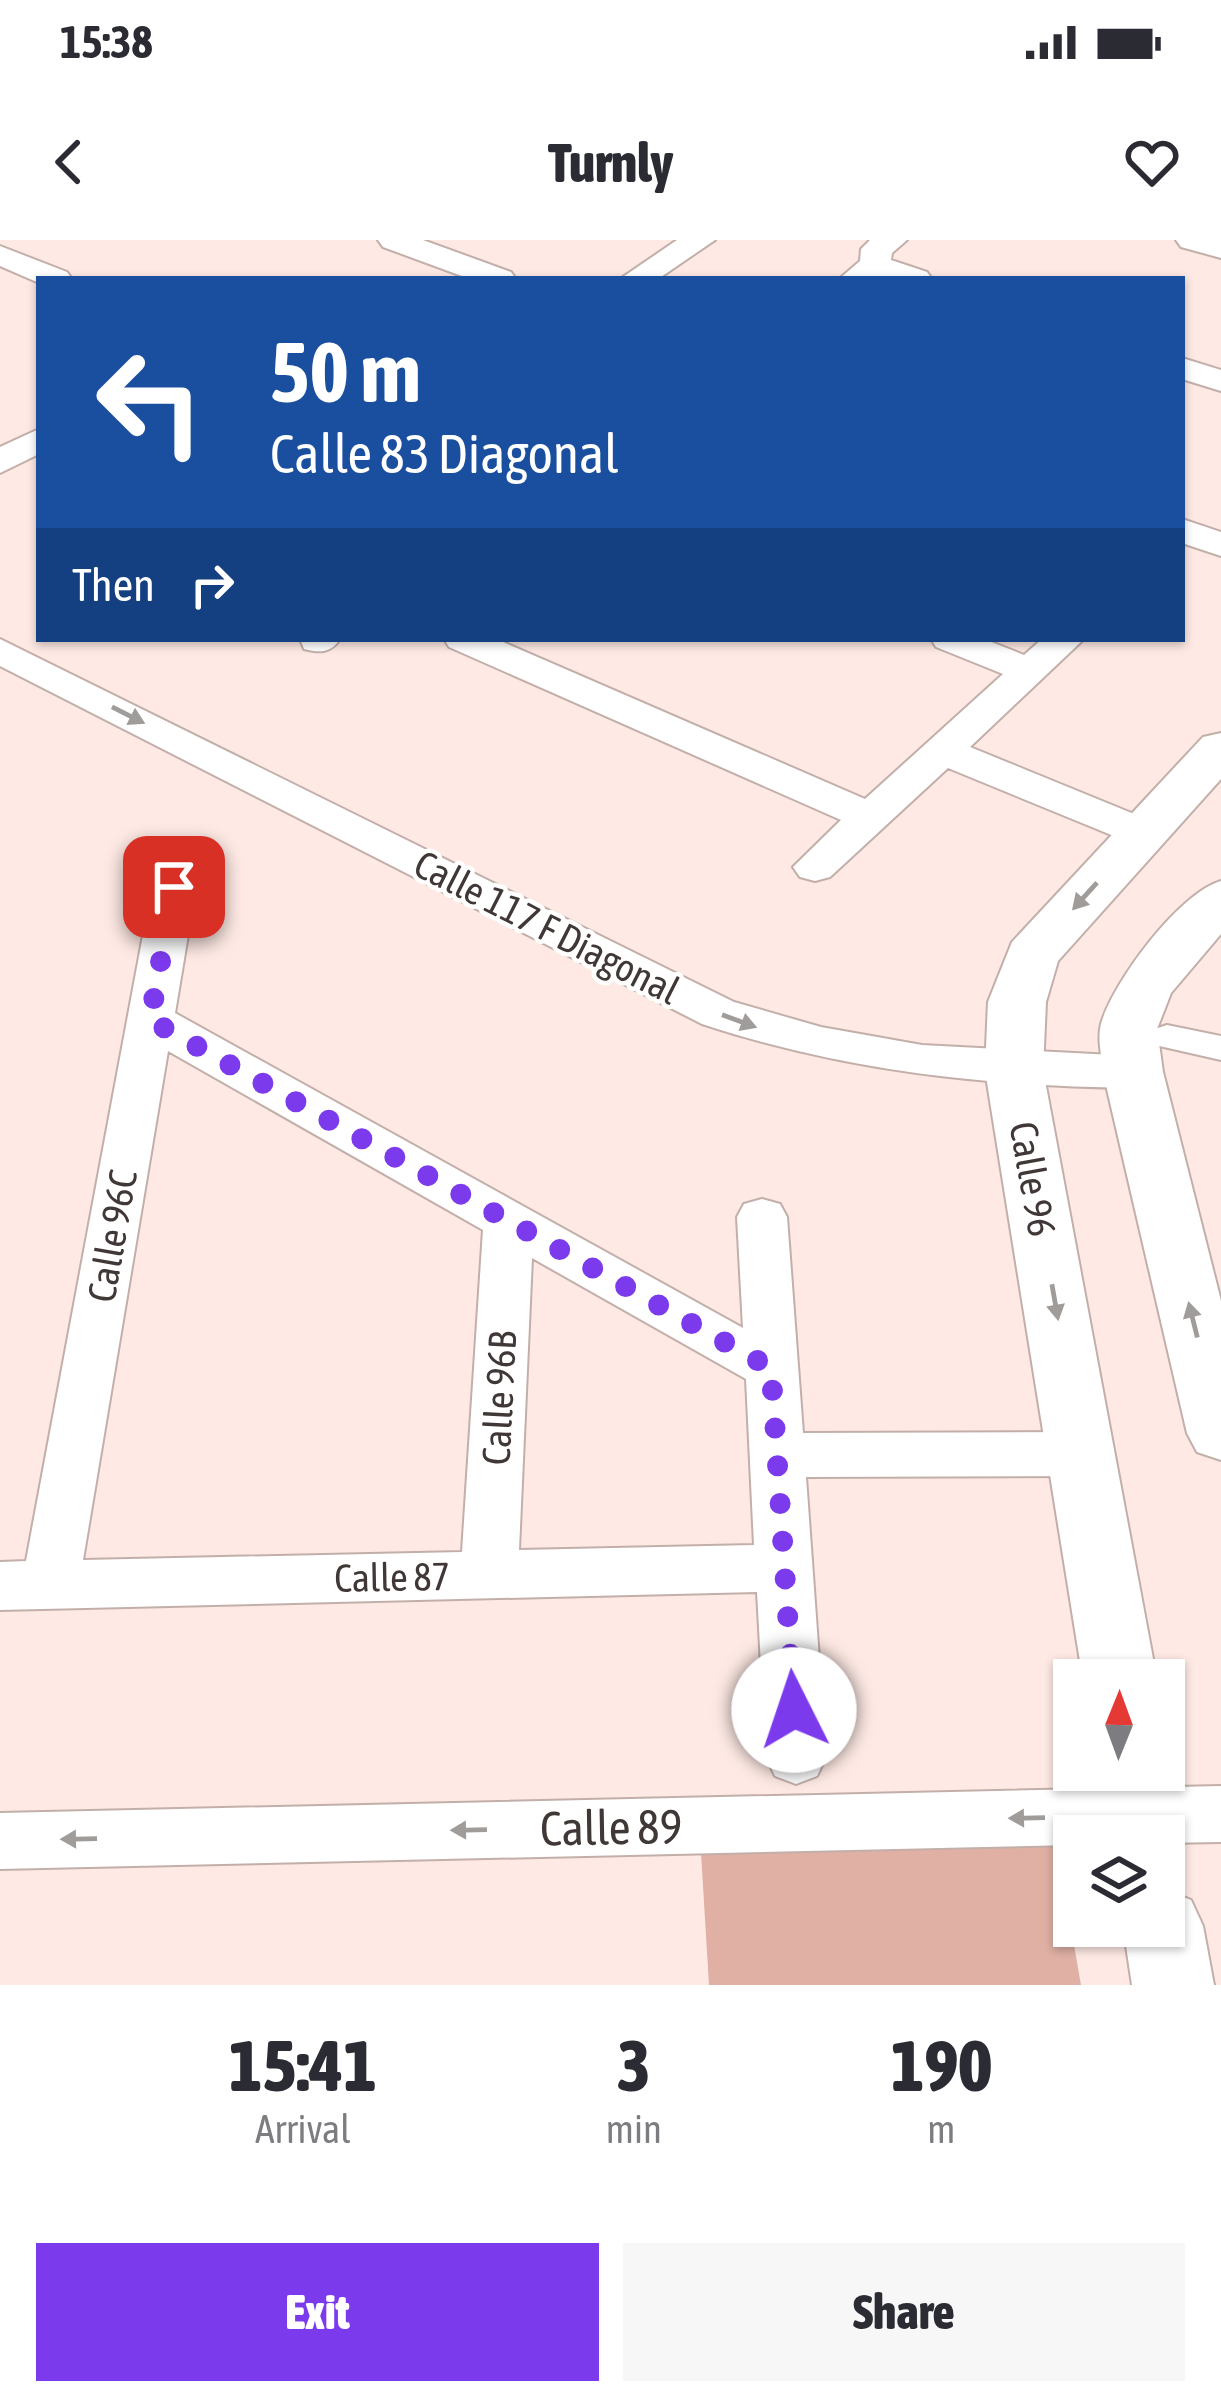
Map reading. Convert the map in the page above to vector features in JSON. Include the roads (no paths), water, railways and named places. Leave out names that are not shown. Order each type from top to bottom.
[{"type":"street","points":[[394,240],[492,276]]},
{"type":"street","points":[[641,276],[699,240]]},
{"type":"street","points":[[1192,240],[1221,249]]},
{"type":"street","points":[[0,256],[49,276]]},
{"type":"street","points":[[874,261],[909,276]]},
{"type":"street","points":[[1185,369],[1221,381]]},
{"type":"street","points":[[1185,531],[1221,545]]},
{"type":"street","points":[[8,663],[54,642]]},
{"type":"street","points":[[470,642],[870,817]]},
{"type":"street","points":[[957,642],[1029,671]]},
{"type":"street","points":[[815,867],[1062,642]]},
{"type":"street","name":"Calle 117 F Diagonal","points":[[8,663],[718,1013],[831,1049],[1014,1070],[1150,1054]]},
{"type":"street","name":"Calle 96","points":[[1116,1659],[1014,1070],[1017,1001],[1032,955],[1221,748]]},
{"type":"street","points":[[943,751],[1141,832]]},
{"type":"street","name":"Calle 96C","points":[[25,1586],[150,1020],[174,887]]},
{"type":"street","points":[[1221,899],[1145,986],[1128,1029],[1150,1054],[1221,1433]]},
{"type":"street","points":[[150,1020],[771,1368]]},
{"type":"street","points":[[1150,1054],[1221,1048]]},
{"type":"street","points":[[762,1216],[796,1757]]},
{"type":"street","name":"Calle 96B","points":[[489,1575],[509,1222]]},
{"type":"street","points":[[777,1455],[1082,1454]]},
{"type":"street","name":"Calle 87","points":[[25,1586],[784,1568]]},
{"type":"street","name":"Calle 89","points":[[0,1841],[1142,1807],[1221,1814]]},
{"type":"street","points":[[1167,1947],[1174,1985]]}]
